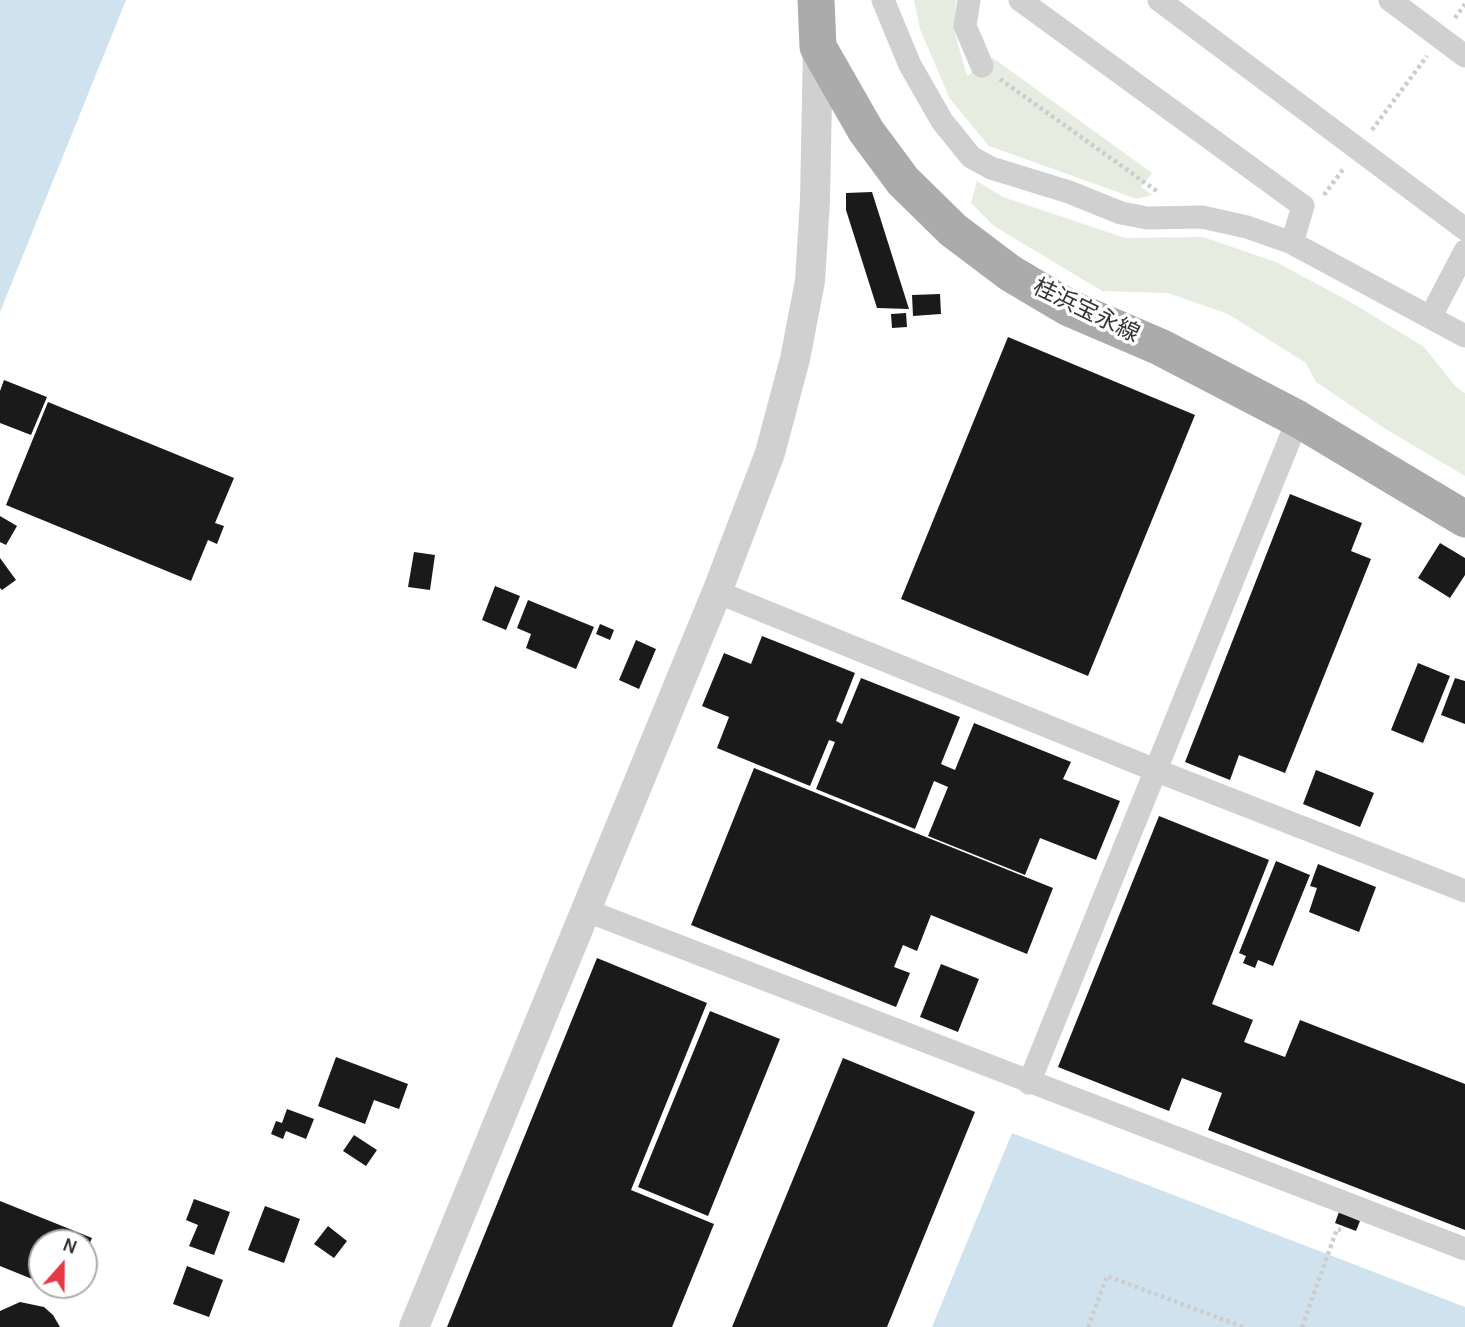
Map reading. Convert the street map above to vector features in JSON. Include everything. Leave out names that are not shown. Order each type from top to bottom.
[{"type":"main road","name":"桂浜宝永線","points":[[816,0],[818,47],[866,131],[903,181],[953,230],[1010,273],[1069,308],[1160,347],[1298,419],[1465,519]]},
{"type":"street","points":[[883,0],[910,65],[942,121],[971,157],[990,168],[1069,192],[1121,214],[1147,218],[1202,217],[1247,227],[1292,243],[1465,336]]},
{"type":"street","points":[[969,0],[965,26],[982,66]]},
{"type":"street","points":[[1020,0],[1303,205],[1292,243]]},
{"type":"street","points":[[1159,0],[1465,229]]},
{"type":"street","points":[[1390,0],[1465,56]]},
{"type":"street","points":[[414,1327],[717,592],[770,453],[795,359],[810,281],[816,200],[818,47]]},
{"type":"street","points":[[1431,316],[1465,251]]},
{"type":"street","points":[[1029,1083],[1298,419]]},
{"type":"street","points":[[717,592],[1155,770],[1465,891]]},
{"type":"street","points":[[585,910],[1465,1249]]},
{"type":"path","points":[[1303,205],[1322,198],[1465,4]]},
{"type":"path","points":[[982,66],[1162,195]]},
{"type":"path","points":[[1301,1327],[1334,1239]]},
{"type":"path","points":[[1087,1327],[1107,1276],[1231,1325],[1243,1327]]},
{"type":"shaded area","points":[[914,0],[956,0],[954,30],[967,76],[993,58],[1152,173],[1141,187],[1152,195],[1137,199],[989,146],[950,99],[920,29]]},
{"type":"shaded area","points":[[977,181],[1003,197],[1125,238],[1203,237],[1276,262],[1354,304],[1424,347],[1456,387],[1465,393],[1465,476],[1384,428],[1316,382],[1306,363],[1228,314],[1168,293],[1102,291],[994,226],[971,203]]},
{"type":"water","points":[[0,0],[126,0],[0,312]]},
{"type":"water","points":[[1012,1133],[1465,1307],[1465,1327],[932,1327]]},
{"type":"building","points":[[872,192],[909,309],[877,308],[846,210],[846,193]]},
{"type":"building","points":[[940,294],[941,314],[913,316],[912,295]]},
{"type":"building","points":[[906,313],[907,327],[892,328],[891,314]]},
{"type":"building","points":[[1008,337],[1195,415],[1088,676],[901,599]]},
{"type":"building","points":[[4,380],[47,397],[31,435],[0,423],[0,391]]},
{"type":"building","points":[[48,402],[234,478],[215,523],[224,526],[217,544],[208,540],[191,581],[6,505]]},
{"type":"building","points":[[1290,494],[1362,523],[1351,551],[1371,559],[1285,773],[1239,755],[1230,780],[1185,762]]},
{"type":"building","points":[[0,516],[17,526],[6,545],[0,542]]},
{"type":"building","points":[[1440,543],[1465,558],[1465,575],[1450,598],[1418,578]]},
{"type":"building","points":[[414,552],[435,555],[430,590],[408,587]]},
{"type":"building","points":[[0,558],[16,580],[2,590],[0,588]]},
{"type":"building","points":[[495,586],[520,596],[506,630],[482,620]]},
{"type":"building","points":[[528,600],[594,627],[576,669],[526,648],[531,634],[517,628]]},
{"type":"building","points":[[600,624],[614,630],[610,640],[596,634]]},
{"type":"building","points":[[762,636],[855,673],[836,721],[842,724],[861,678],[960,717],[941,764],[955,770],[974,723],[1071,762],[1063,779],[1120,801],[1096,860],[1040,838],[1025,875],[928,836],[948,787],[934,781],[915,829],[816,789],[835,742],[829,740],[810,786],[717,748],[729,717],[702,706],[724,653],[751,664]]},
{"type":"building","points":[[636,640],[656,649],[639,689],[619,680]]},
{"type":"building","points":[[1418,663],[1450,676],[1423,743],[1391,730]]},
{"type":"building","points":[[1455,678],[1465,681],[1465,724],[1441,715]]},
{"type":"building","points":[[754,768],[1053,888],[1027,954],[931,915],[917,951],[903,945],[894,967],[910,973],[896,1007],[691,925]]},
{"type":"building","points":[[1316,770],[1374,793],[1360,827],[1303,804]]},
{"type":"building","points":[[1159,816],[1269,860],[1212,1004],[1253,1020],[1244,1042],[1285,1057],[1300,1020],[1465,1084],[1465,1230],[1208,1130],[1222,1093],[1182,1078],[1169,1111],[1058,1067]]},
{"type":"building","points":[[1276,861],[1310,875],[1273,966],[1258,960],[1255,968],[1243,963],[1246,956],[1239,953]]},
{"type":"building","points":[[1318,864],[1376,887],[1359,932],[1309,912],[1317,888],[1310,886]]},
{"type":"building","points":[[597,958],[707,1003],[631,1190],[714,1224],[672,1327],[447,1327]]},
{"type":"building","points":[[941,964],[979,979],[958,1032],[920,1017]]},
{"type":"building","points":[[710,1011],[780,1039],[708,1216],[638,1187]]},
{"type":"building","points":[[336,1057],[408,1084],[399,1109],[374,1100],[365,1124],[318,1106]]},
{"type":"building","points":[[843,1058],[975,1112],[887,1327],[732,1327]]},
{"type":"building","points":[[287,1109],[314,1119],[306,1139],[286,1131],[283,1139],[271,1134],[276,1121],[282,1123]]},
{"type":"building","points":[[354,1135],[377,1150],[366,1166],[343,1151]]},
{"type":"building","points":[[194,1199],[230,1212],[214,1255],[189,1246],[198,1225],[186,1220]]},
{"type":"building","points":[[0,1201],[70,1229],[28,1229],[28,1277],[0,1266]]},
{"type":"building","points":[[265,1206],[300,1219],[284,1263],[248,1250]]},
{"type":"building","points":[[1339,1212],[1360,1221],[1356,1231],[1335,1223]]},
{"type":"building","points":[[328,1226],[347,1241],[334,1258],[314,1244]]},
{"type":"building","points":[[187,1266],[223,1280],[209,1317],[173,1304]]},
{"type":"building","points":[[20,1302],[44,1307],[60,1327],[0,1327],[0,1311]]}]
